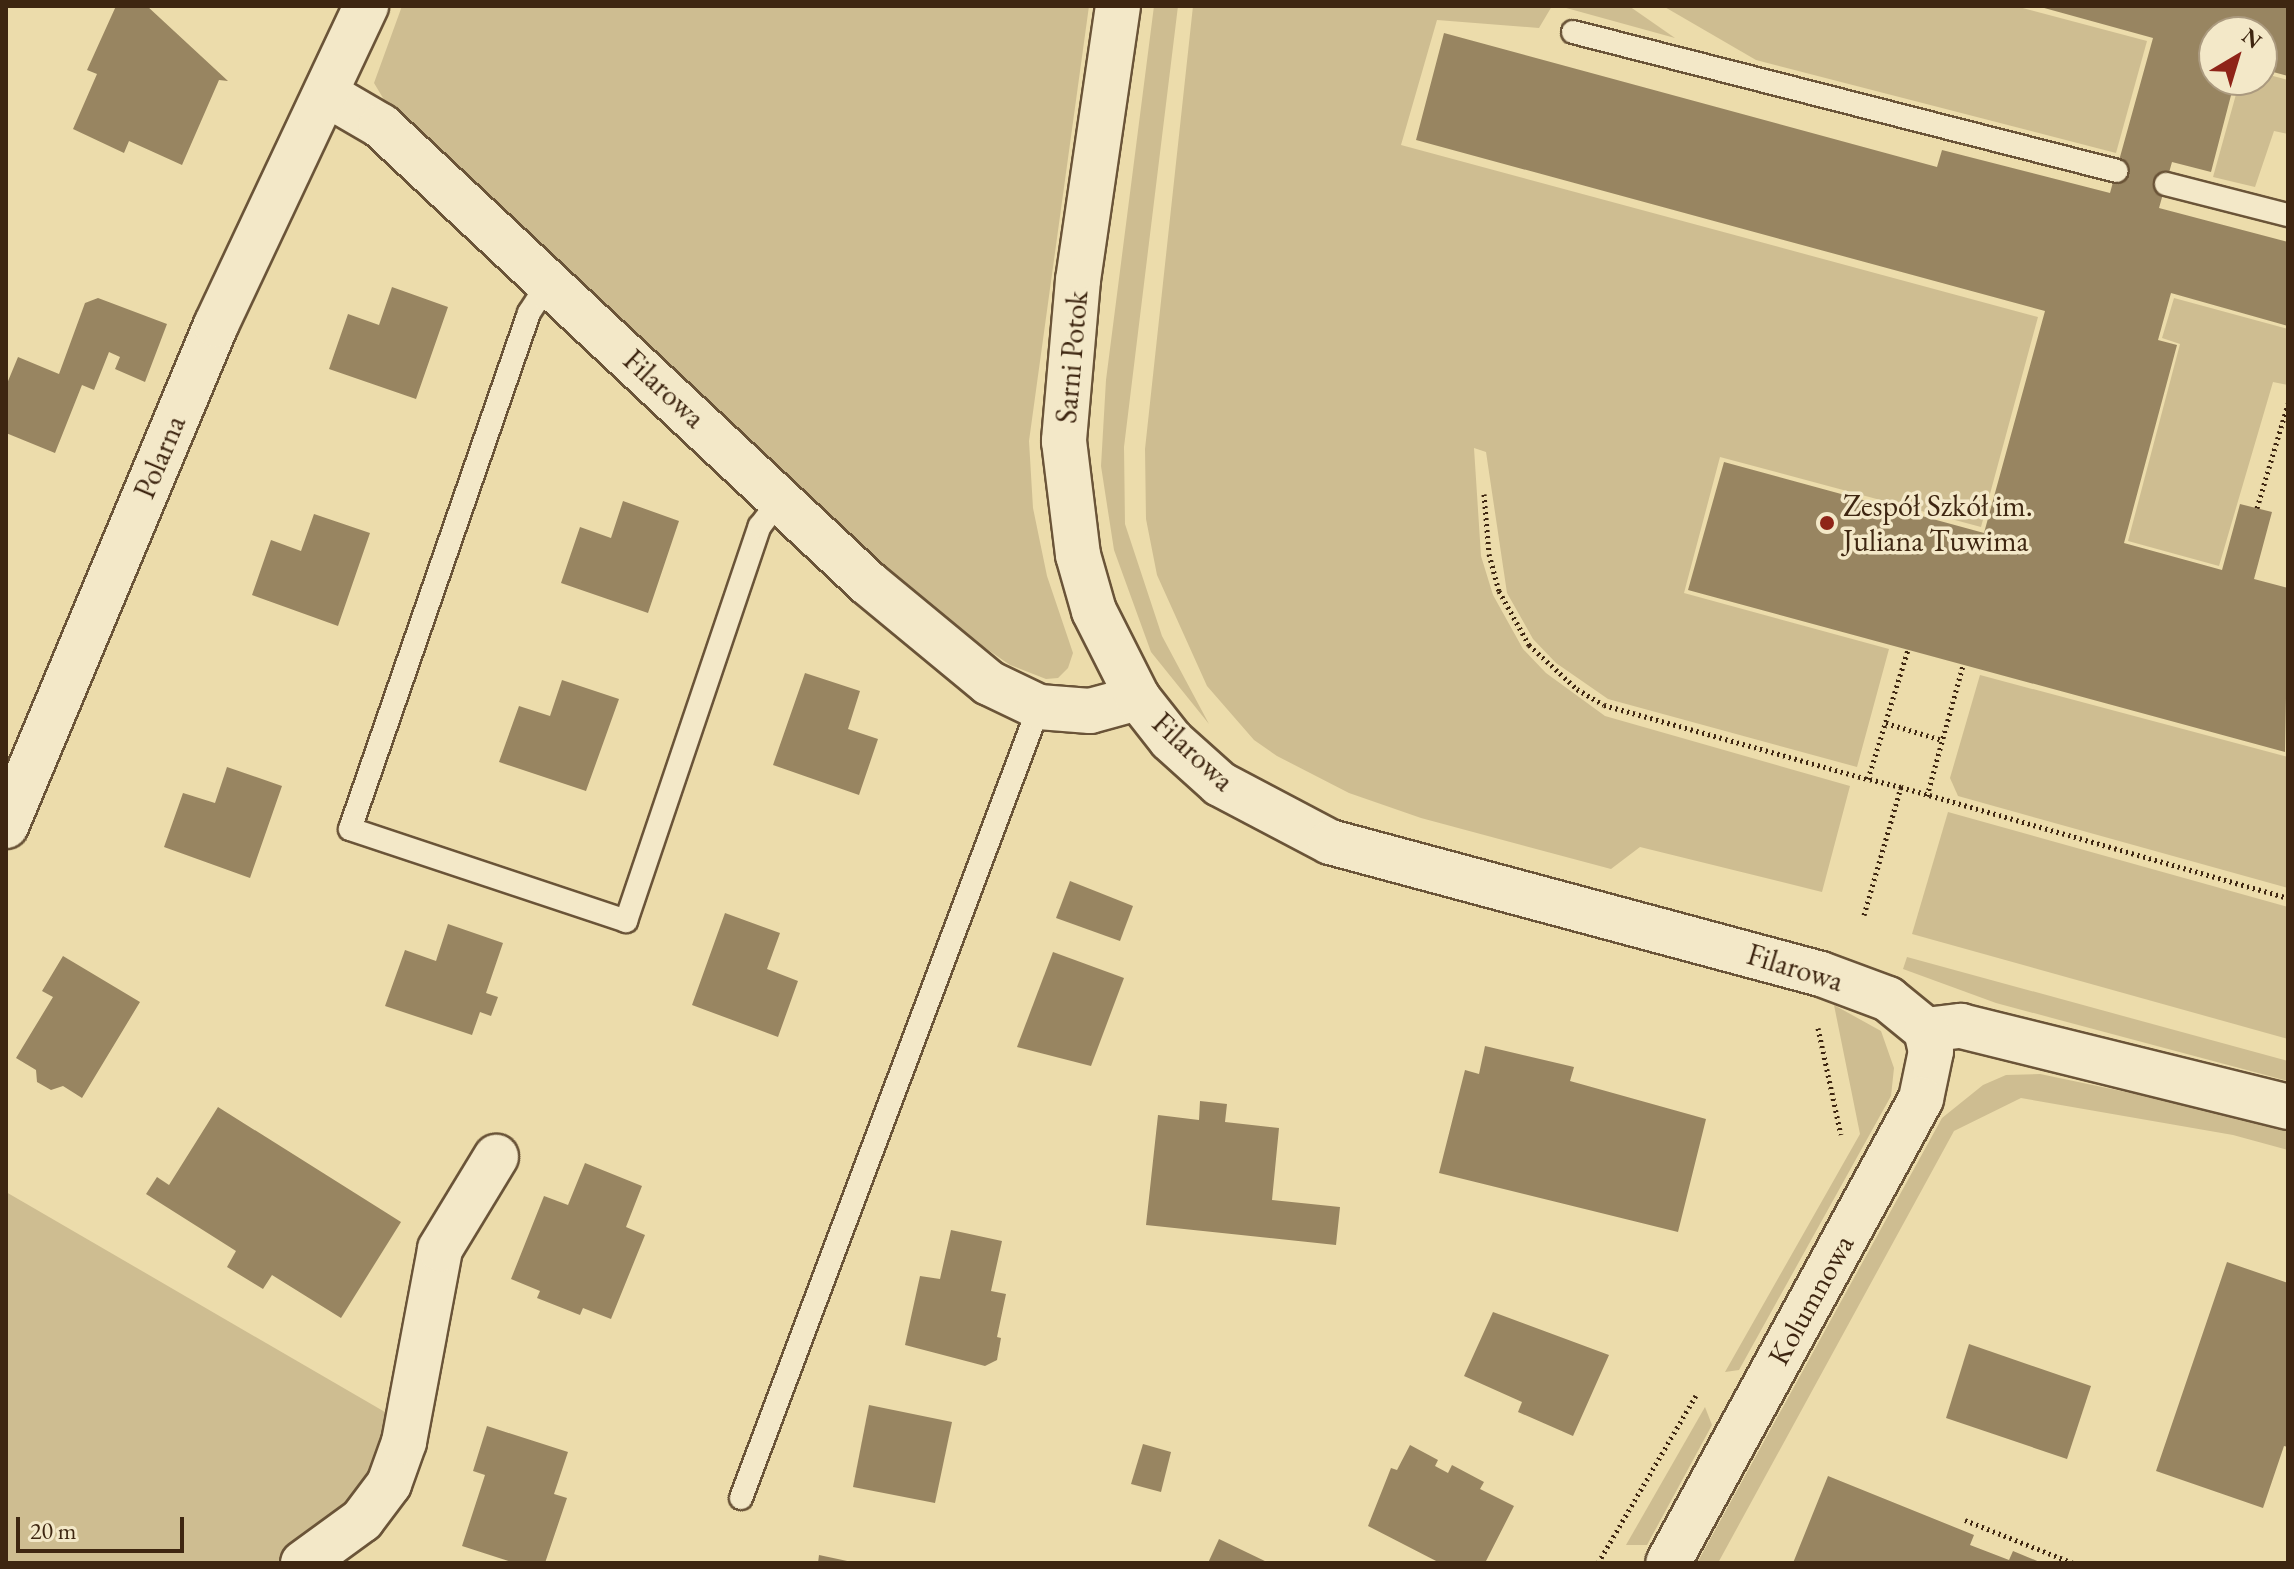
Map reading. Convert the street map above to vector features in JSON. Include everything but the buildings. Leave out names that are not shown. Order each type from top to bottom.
[{"type":"street","name":"Polarna","points":[[6,826],[216,325],[328,95],[366,6]]},
{"type":"street","name":"Sarni Potok","points":[[1118,6],[1078,280],[1064,441],[1078,555],[1094,611],[1138,698]]},
{"type":"street","name":"Filarowa","points":[[328,95],[381,126],[935,642],[989,683],[1039,707],[1090,711],[1138,698],[1171,740],[1220,784],[1330,842],[1821,974],[1888,999],[1926,1030]]},
{"type":"street","points":[[1926,1030],[1961,1026],[2288,1107]]},
{"type":"street","name":"Kolumnowa","points":[[1668,1563],[1921,1099],[1931,1051],[1926,1030]]},
{"type":"street","points":[[303,1563],[362,1520],[389,1484],[404,1442],[440,1249],[496,1157]]},
{"type":"lane","points":[[1573,32],[2117,171]]},
{"type":"lane","points":[[2166,184],[2288,215]]},
{"type":"lane","points":[[549,282],[529,313],[350,829],[626,921],[760,526],[781,498]]},
{"type":"lane","points":[[741,1498],[1039,707]]},
{"type":"path","points":[[2257,508],[2288,404]]},
{"type":"path","points":[[1484,494],[1489,554],[1499,591],[1529,645],[1577,689],[1604,705],[2288,898]]},
{"type":"path","points":[[1868,779],[1908,650]]},
{"type":"path","points":[[1927,796],[1963,665]]},
{"type":"path","points":[[1886,723],[1942,740]]},
{"type":"path","points":[[1864,915],[1901,787]]},
{"type":"path","points":[[1816,1016],[1841,1143]]},
{"type":"path","points":[[1598,1563],[1704,1382]]},
{"type":"path","points":[[1965,1520],[2073,1563]]},
{"type":"shaded area","points":[[402,6],[1089,6],[1029,441],[1033,508],[1047,576],[1073,653],[1068,668],[1058,678],[1046,679],[1010,665],[904,592],[392,113],[374,83]]},
{"type":"shaded area","points":[[1154,6],[1178,6],[1124,447],[1125,524],[1162,636],[1209,724],[1151,652],[1114,550],[1101,466],[1106,380]]},
{"type":"shaded area","points":[[1193,6],[1552,6],[1539,28],[1437,20],[1401,145],[2038,317],[1981,527],[1720,457],[1684,593],[1889,649],[1857,767],[1608,699],[1556,663],[1533,639],[1507,593],[1486,452],[1474,448],[1481,556],[1493,595],[1523,649],[1546,673],[1605,716],[1850,786],[1822,892],[1640,847],[1611,869],[1421,818],[1349,793],[1277,756],[1254,740],[1207,686],[1157,575],[1146,519],[1145,449]]},
{"type":"shaded area","points":[[1559,6],[1629,6],[1675,38]]},
{"type":"shaded area","points":[[1663,6],[2015,6],[2147,41],[2116,153],[1756,60]]},
{"type":"shaded area","points":[[2278,77],[2288,80],[2288,134],[2274,131],[2255,187],[2213,177],[2236,96],[2278,96]]},
{"type":"shaded area","points":[[2174,298],[2288,329],[2288,385],[2273,382],[2219,566],[2128,541],[2180,344],[2162,338]]},
{"type":"shaded area","points":[[1980,675],[2288,757],[2288,888],[1958,796],[1950,778]]},
{"type":"shaded area","points":[[1948,812],[2288,907],[2288,1039],[1912,934]]},
{"type":"shaded area","points":[[1907,957],[2288,1061],[2288,1081],[1996,1003],[1903,969]]},
{"type":"shaded area","points":[[1834,1005],[1881,1031],[1894,1068],[1891,1096],[1739,1370],[1725,1372],[1860,1134]]},
{"type":"shaded area","points":[[2040,1074],[2236,1115],[2288,1131],[2288,1150],[2233,1135],[2021,1098],[1954,1131],[1718,1563],[1697,1563],[1942,1118],[1983,1085],[2006,1075]]},
{"type":"shaded area","points":[[6,1192],[397,1419],[381,1480],[284,1563],[6,1563]]},
{"type":"shaded area","points":[[1705,1407],[1712,1425],[1647,1545],[1626,1545]]},
{"type":"place","name":"Zespół Szkół im. Juliana Tuwima","points":[[1827,523]]}]
